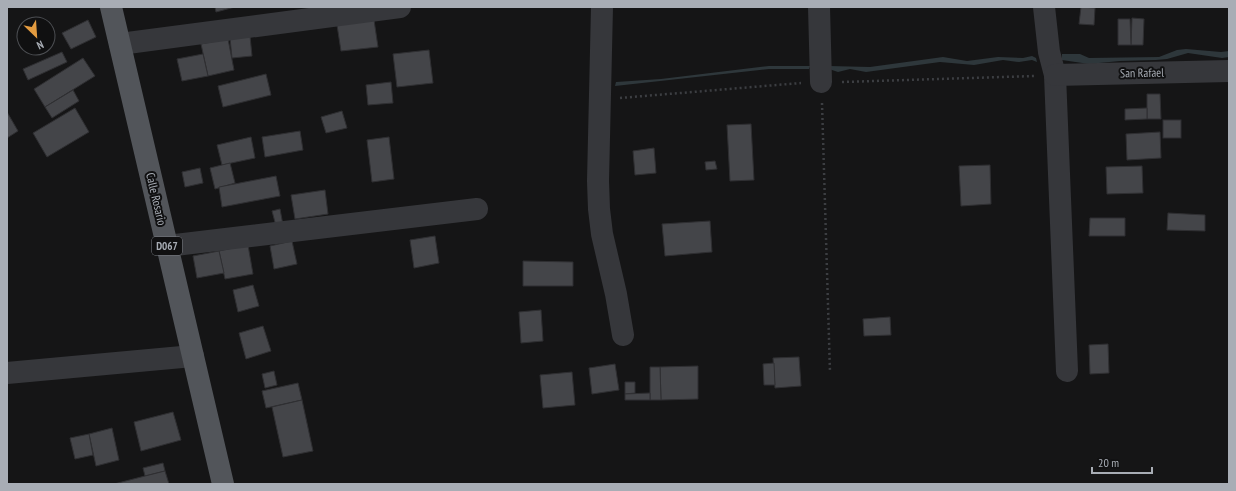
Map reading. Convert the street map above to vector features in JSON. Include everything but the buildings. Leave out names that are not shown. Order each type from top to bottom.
[{"type":"main road","name":"Calle Rosario","points":[[111,7],[223,484]]},
{"type":"street","points":[[120,44],[400,7]]},
{"type":"street","points":[[602,7],[598,181],[599,209],[602,234],[616,294],[623,335]]},
{"type":"street","points":[[819,7],[821,82]]},
{"type":"street","points":[[1044,7],[1049,52],[1055,75],[1067,371]]},
{"type":"street","name":"San Rafael","points":[[1055,75],[1229,71]]},
{"type":"street","points":[[167,246],[477,209]]},
{"type":"street","points":[[7,373],[193,356]]},
{"type":"path","points":[[600,100],[821,82],[1055,75]]},
{"type":"path","points":[[821,82],[830,372]]},
{"type":"shaded area","points":[[1186,49],[1221,52],[1229,51],[1229,57],[1222,58],[1188,53],[1167,59],[1089,64],[1062,60],[1062,54],[1080,54],[1089,58],[1159,57],[1177,50]]},
{"type":"shaded area","points":[[1032,56],[1036,58],[1037,62],[1032,60],[1019,62],[1003,60],[974,65],[940,62],[866,72],[850,69],[838,72],[829,69],[829,66],[870,67],[943,57],[967,61],[998,57],[1023,58]]},
{"type":"shaded area","points":[[769,66],[810,66],[809,69],[769,69],[615,86],[616,82],[661,79]]}]
